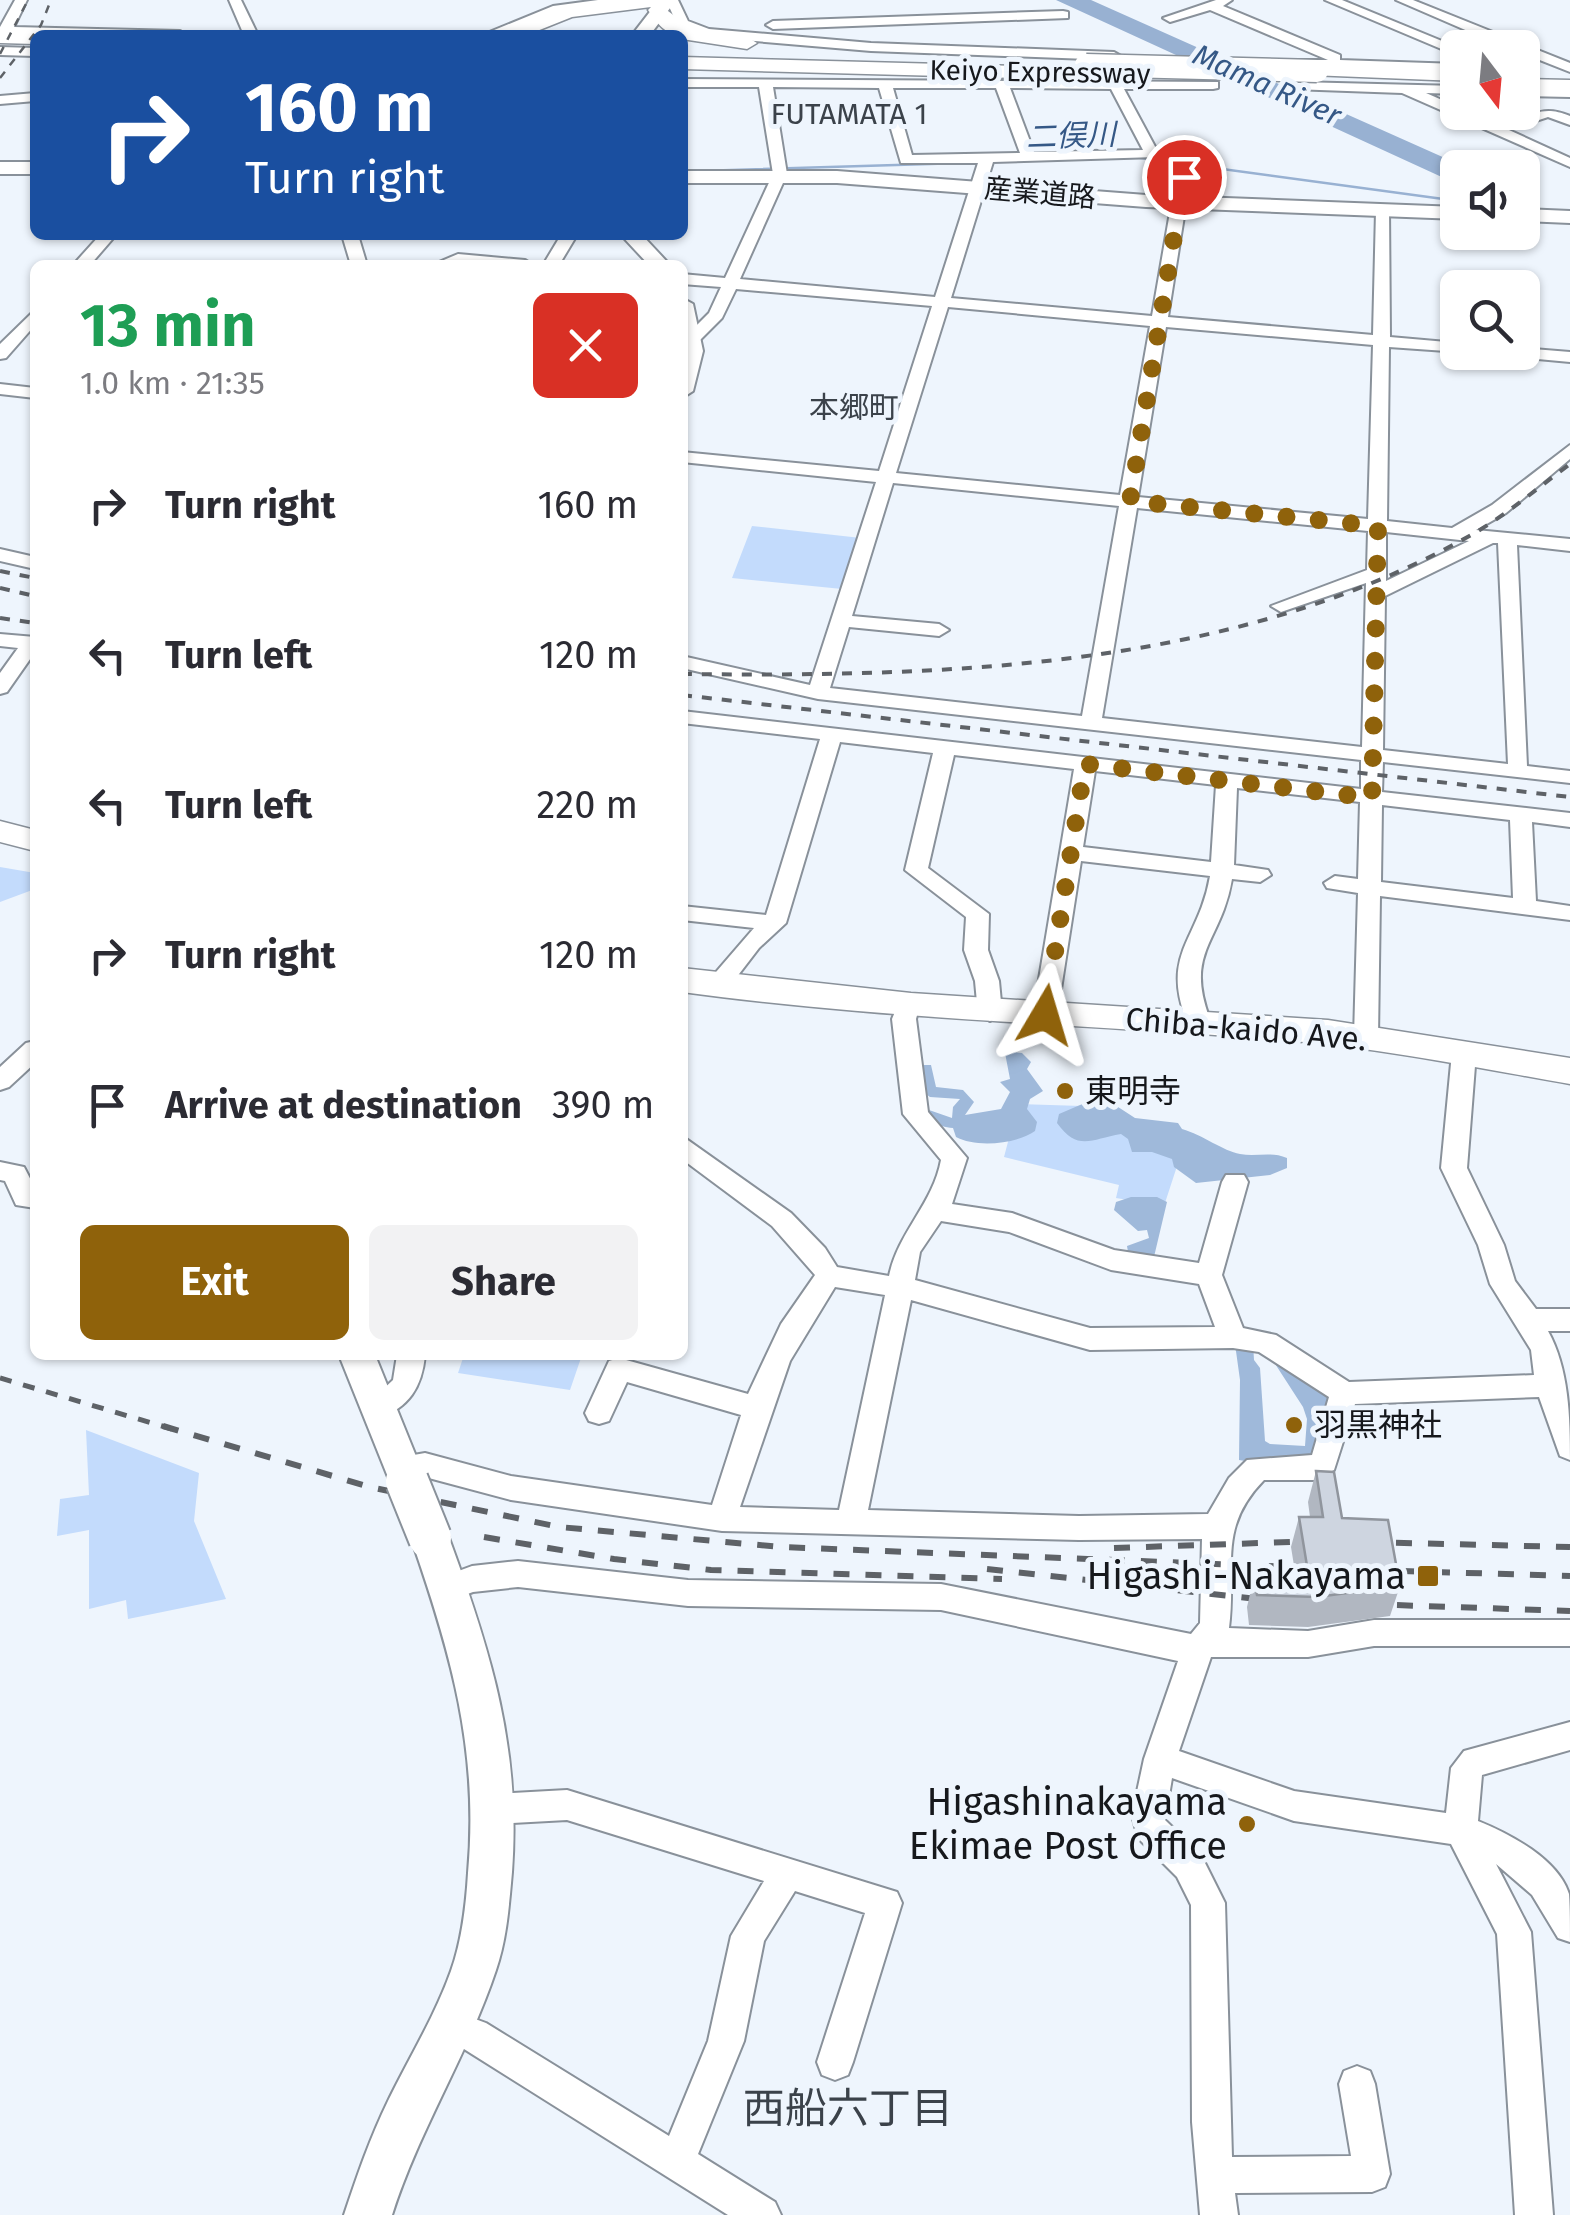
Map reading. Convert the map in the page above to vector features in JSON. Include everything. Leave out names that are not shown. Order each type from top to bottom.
[{"type":"highway","points":[[522,30],[568,12],[664,2],[676,30]]},
{"type":"highway","points":[[557,30],[559,23],[592,15],[620,20],[632,30]]},
{"type":"highway","points":[[688,34],[844,51]]},
{"type":"highway","points":[[1,39],[30,38]]},
{"type":"highway","points":[[1,39],[30,48]]},
{"type":"highway","points":[[688,43],[1086,65]]},
{"type":"highway","name":"Keiyo Expressway","points":[[688,43],[1440,86]]},
{"type":"highway","points":[[1540,71],[1570,72]]},
{"type":"highway","name":"Keiyo Expressway","points":[[688,73],[1204,81],[1440,72]]},
{"type":"highway","points":[[688,73],[1204,81]]},
{"type":"highway","points":[[1540,89],[1570,90]]},
{"type":"highway","points":[[0,831],[30,840]]},
{"type":"highway","points":[[0,854],[30,860]]},
{"type":"highway","name":"Chiba-kaido Ave.","points":[[700,983],[908,1008],[1199,1022],[1366,1037],[1570,1070]]},
{"type":"main road","points":[[642,30],[664,2]]},
{"type":"main road","points":[[0,168],[30,168]]},
{"type":"main road","name":"産業道路","points":[[688,177],[780,174],[1180,203],[1440,213]]},
{"type":"main road","points":[[1540,216],[1570,217]]},
{"type":"main road","points":[[636,240],[655,260]]},
{"type":"main road","points":[[688,324],[692,338],[688,374]]},
{"type":"main road","points":[[359,1360],[430,1538],[477,1670],[488,1719],[494,1808],[485,1920],[476,1966],[403,2152],[368,2215]]},
{"type":"street","points":[[21,0],[1,39],[30,38]]},
{"type":"street","points":[[235,0],[250,30]]},
{"type":"street","points":[[506,30],[558,9],[629,0]]},
{"type":"street","points":[[857,0],[870,46]]},
{"type":"street","points":[[967,0],[991,52]]},
{"type":"street","points":[[1170,18],[1230,0]]},
{"type":"street","points":[[1331,0],[1440,45]]},
{"type":"street","points":[[1365,14],[1404,1],[1476,30]]},
{"type":"street","points":[[664,2],[680,20],[682,30]]},
{"type":"street","points":[[1211,6],[1351,65]]},
{"type":"street","points":[[688,43],[864,22],[1063,16]]},
{"type":"street","points":[[688,42],[720,35],[991,52],[1440,70]]},
{"type":"street","points":[[1540,61],[1570,50]]},
{"type":"street","points":[[1540,56],[1570,72]]},
{"type":"street","points":[[688,74],[765,82],[1204,81]]},
{"type":"street","points":[[1311,79],[1405,89],[1440,88]]},
{"type":"street","points":[[692,338],[710,323],[780,174],[765,82]]},
{"type":"street","points":[[885,82],[906,160],[1152,154],[1115,84]]},
{"type":"street","points":[[1002,83],[1028,156]]},
{"type":"street","points":[[1405,89],[1440,105]]},
{"type":"street","points":[[0,100],[30,97]]},
{"type":"street","points":[[1540,115],[1549,112],[1570,121]]},
{"type":"street","points":[[1496,130],[1568,160]]},
{"type":"street","points":[[806,732],[987,157]]},
{"type":"street","points":[[1091,724],[1162,321],[1185,166]]},
{"type":"street","points":[[1366,1037],[1379,582],[1384,211]]},
{"type":"street","points":[[86,260],[104,240]]},
{"type":"street","points":[[688,280],[1440,346]]},
{"type":"street","points":[[0,354],[30,321]]},
{"type":"street","points":[[1540,354],[1570,357]]},
{"type":"street","points":[[0,389],[30,392]]},
{"type":"street","points":[[1455,534],[1499,509],[1570,450]]},
{"type":"street","points":[[688,458],[1570,545]]},
{"type":"street","points":[[1281,606],[1379,582],[1499,538]]},
{"type":"street","points":[[1499,538],[1518,763]]},
{"type":"street","points":[[0,555],[30,562]]},
{"type":"street","points":[[848,621],[939,630]]},
{"type":"street","points":[[0,640],[30,643]]},
{"type":"street","points":[[0,688],[30,647]]},
{"type":"street","points":[[688,664],[818,696],[1570,778]]},
{"type":"street","points":[[688,719],[1570,820]]},
{"type":"street","points":[[700,983],[775,923],[832,735]]},
{"type":"street","points":[[946,748],[916,870],[978,914],[976,950],[990,1013]]},
{"type":"street","points":[[1045,1015],[1085,764]]},
{"type":"street","points":[[1199,1022],[1187,994],[1185,976],[1188,958],[1216,904],[1227,780]]},
{"type":"street","points":[[1520,814],[1525,907]]},
{"type":"street","points":[[1073,853],[1260,875]]},
{"type":"street","points":[[1335,884],[1570,913]]},
{"type":"street","points":[[688,914],[775,923]]},
{"type":"street","points":[[850,1522],[907,1252],[918,1229],[938,1211],[952,1179],[954,1158],[916,1114],[904,1019],[908,1008]]},
{"type":"street","points":[[1464,1053],[1454,1168],[1490,1244],[1502,1284],[1530,1320],[1545,1350],[1549,1386],[1570,1448]]},
{"type":"street","points":[[0,1081],[30,1054]]},
{"type":"street","points":[[688,1149],[771,1210],[822,1262],[829,1276]]},
{"type":"street","points":[[0,1171],[14,1174],[26,1198],[30,1198]]},
{"type":"street","points":[[1233,1337],[1209,1276],[1235,1182]]},
{"type":"street","points":[[938,1211],[1012,1223],[1111,1260],[1209,1276]]},
{"type":"street","points":[[829,1276],[981,1306],[1090,1339],[1233,1337],[1266,1343],[1344,1393],[1549,1386]]},
{"type":"street","points":[[722,1519],[756,1408],[800,1310],[829,1276]]},
{"type":"street","points":[[1530,1320],[1570,1320]]},
{"type":"street","points":[[378,1407],[398,1397],[408,1382],[410,1360]]},
{"type":"street","points":[[598,1413],[619,1368],[756,1408]]},
{"type":"street","points":[[1219,2215],[1210,2122],[1210,1916],[1202,1886],[1189,1866],[1150,1827],[1148,1815],[1160,1759],[1198,1648],[1215,1626],[1218,1526],[1239,1486],[1257,1468],[1314,1468],[1324,1462],[1344,1393]]},
{"type":"street","points":[[404,1474],[425,1465],[511,1488],[722,1519],[1079,1528],[1218,1526]]},
{"type":"street","points":[[448,1588],[472,1579],[518,1574],[688,1593],[941,1597],[1198,1648],[1224,1641],[1308,1644],[1374,1634],[1570,1634]]},
{"type":"street","points":[[1534,2215],[1514,1932],[1460,1830],[1468,1768],[1474,1761],[1570,1736]]},
{"type":"street","points":[[1160,1759],[1294,1806],[1460,1830],[1499,1845],[1544,1884],[1570,1926]]},
{"type":"street","points":[[494,1808],[567,1805],[885,1903],[834,2062]]},
{"type":"street","points":[[678,2160],[726,2041],[748,1936],[786,1874]]},
{"type":"street","points":[[452,2027],[474,2034],[762,2215]]},
{"type":"street","points":[[1215,2175],[1372,2174],[1357,2084]]},
{"type":"shaded area","points":[[752,526],[861,538],[842,589],[732,578]]},
{"type":"shaded area","points":[[0,867],[30,872],[30,891],[0,902]]},
{"type":"shaded area","points":[[1005,1053],[1022,1053],[1031,1062],[1027,1069],[1043,1091],[1030,1099],[1027,1109],[1037,1122],[1035,1131],[1007,1142],[974,1143],[956,1137],[953,1128],[930,1118],[926,1104],[929,1110],[952,1118],[953,1107],[960,1099],[930,1097],[923,1092],[915,1065],[931,1065],[936,1087],[963,1090],[974,1102],[965,1115],[1001,1109],[1010,1092],[1000,1082],[1010,1079]]},
{"type":"shaded area","points":[[1087,1102],[1115,1105],[1135,1118],[1178,1123],[1182,1129],[1233,1152],[1281,1156],[1287,1158],[1287,1168],[1270,1175],[1196,1183],[1174,1167],[1172,1159],[1152,1152],[1132,1152],[1128,1139],[1121,1134],[1086,1141],[1072,1138],[1057,1123],[1059,1114]]},
{"type":"shaded area","points":[[1018,1104],[1114,1107],[1180,1157],[1164,1206],[1116,1198],[1119,1185],[1004,1157]]},
{"type":"shaded area","points":[[1131,1197],[1157,1197],[1167,1202],[1153,1261],[1128,1252],[1127,1246],[1149,1238],[1147,1230],[1138,1231],[1114,1210],[1116,1202]]},
{"type":"shaded area","points":[[1253,1343],[1254,1360],[1260,1368],[1265,1441],[1305,1446],[1307,1419],[1270,1356],[1333,1393],[1317,1457],[1257,1463],[1239,1460],[1240,1380],[1235,1344]]},
{"type":"shaded area","points":[[462,1360],[580,1360],[570,1390],[458,1373]]},
{"type":"shaded area","points":[[86,1430],[199,1473],[194,1521],[226,1599],[128,1619],[126,1600],[89,1609],[89,1530],[57,1536],[60,1499],[89,1495]]},
{"type":"water","name":"Mama River","points":[[1056,0],[1091,0],[1440,156],[1440,176]]},
{"type":"building","points":[[1316,1471],[1334,1472],[1342,1518],[1388,1520],[1400,1586],[1317,1597],[1257,1595],[1254,1577],[1309,1578],[1299,1517],[1323,1517]]},
{"type":"waterway","name":"二俣川","points":[[1134,157],[1440,199]]},
{"type":"waterway","name":"二俣川","points":[[699,171],[963,163]]},
{"type":"railway","points":[[0,54],[28,0]]},
{"type":"railway","points":[[37,30],[51,0]]},
{"type":"railway","points":[[0,78],[30,39]]},
{"type":"railway","points":[[688,674],[886,672],[989,666],[1091,655],[1192,638],[1291,612],[1386,577],[1478,531],[1570,464]]},
{"type":"railway","points":[[0,571],[30,577]]},
{"type":"railway","points":[[0,588],[30,595]]},
{"type":"railway","points":[[0,618],[30,622]]},
{"type":"railway","points":[[688,696],[1570,797]]},
{"type":"railway","points":[[0,1378],[172,1429]]},
{"type":"railway","points":[[163,1426],[370,1487],[559,1527],[781,1547],[1320,1568]]},
{"type":"railway","points":[[484,1537],[614,1559],[711,1570],[1002,1579]]},
{"type":"railway","points":[[1114,1548],[1319,1541]]},
{"type":"railway","points":[[1364,1542],[1570,1547]]},
{"type":"railway","points":[[987,1569],[1275,1601]]},
{"type":"railway","points":[[1370,1570],[1570,1576]]},
{"type":"railway","points":[[1365,1604],[1570,1611]]},
{"type":"place","name":"東明寺","points":[[1065,1091]]},
{"type":"place","name":"羽黒神社","points":[[1294,1425]]},
{"type":"place","name":"Higashi-Nakayama","points":[[1428,1576]]},
{"type":"place","name":"Higashinakayama Ekimae Post Office","points":[[1247,1824]]},
{"type":"district","name":"FUTAMATA 1","points":[[849,114]]},
{"type":"district","name":"本郷町","points":[[854,408]]},
{"type":"district","name":"西船六丁目","points":[[848,2109]]},
{"type":"route","points":[[1045,1015],[1085,764],[1372,798],[1378,526],[1130,501],[1184,177]]}]
